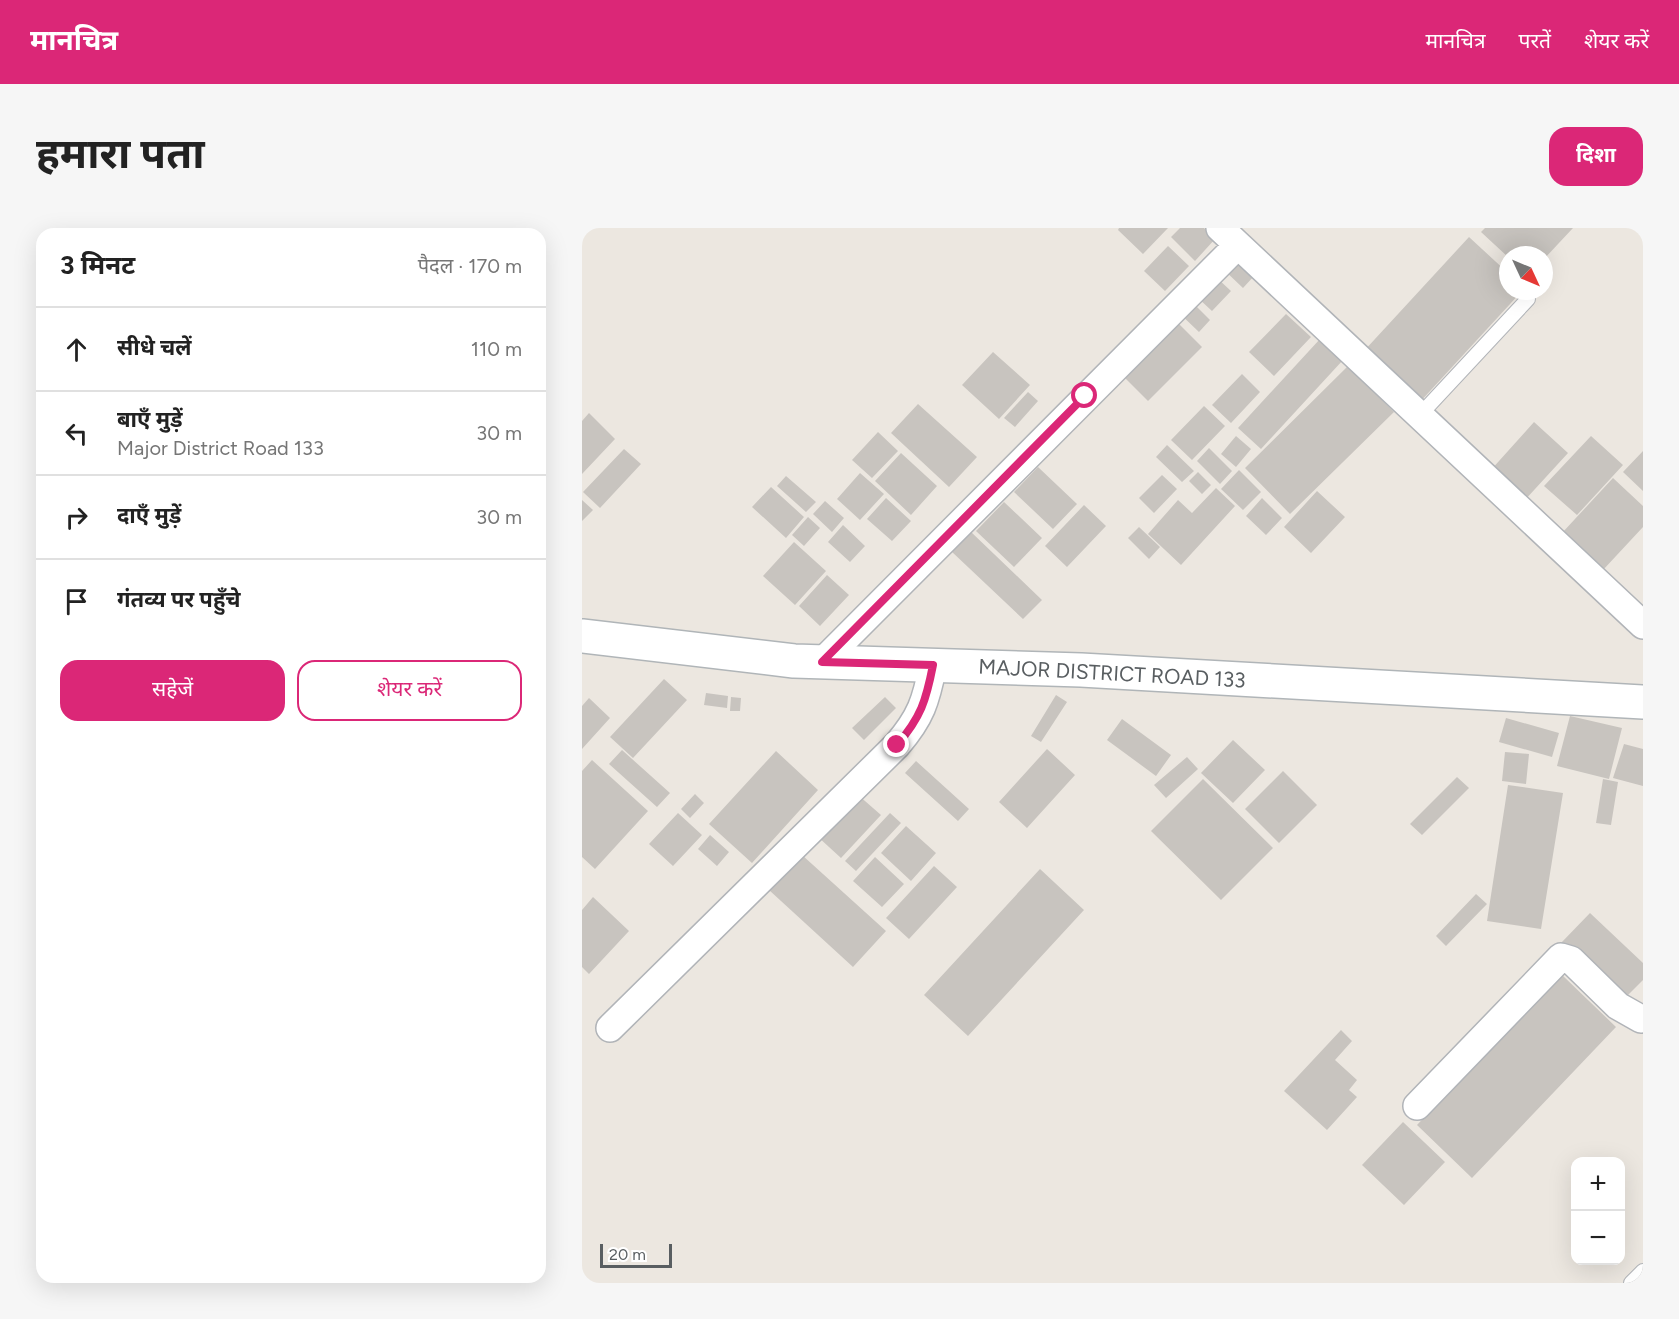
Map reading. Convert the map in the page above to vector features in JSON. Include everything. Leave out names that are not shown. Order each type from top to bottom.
[{"type":"main road","name":"MAJOR DISTRICT ROAD 133","points":[[582,636],[739,656],[822,662],[1093,671],[1643,702]]},
{"type":"street","points":[[822,662],[1229,236],[1643,625]]},
{"type":"street","points":[[610,1028],[897,745],[916,722],[926,701],[933,665]]},
{"type":"street","points":[[1417,1106],[1561,957],[1571,960],[1618,1006],[1642,1019]]},
{"type":"lane","points":[[1419,416],[1528,300]]},
{"type":"lane","points":[[1631,1283],[1643,1270]]},
{"type":"building","points":[[1119,228],[1168,228],[1143,254],[1118,230]]},
{"type":"building","points":[[1180,228],[1204,228],[1215,239],[1195,261],[1171,237]]},
{"type":"building","points":[[1485,228],[1573,228],[1553,249],[1553,246],[1499,246],[1499,249],[1481,232]]},
{"type":"building","points":[[1469,237],[1499,265],[1499,300],[1514,300],[1419,403],[1363,352]]},
{"type":"building","points":[[1168,246],[1189,266],[1165,291],[1144,271]]},
{"type":"building","points":[[1234,256],[1254,276],[1243,288],[1222,268]]},
{"type":"building","points":[[1217,278],[1231,291],[1212,311],[1198,298]]},
{"type":"building","points":[[1189,299],[1210,320],[1199,332],[1177,311]]},
{"type":"building","points":[[1286,314],[1311,337],[1274,376],[1249,352]]},
{"type":"building","points":[[1173,318],[1202,347],[1148,401],[1120,373]]},
{"type":"building","points":[[1320,339],[1343,360],[1261,449],[1238,428]]},
{"type":"building","points":[[993,352],[1030,385],[999,419],[962,385]]},
{"type":"building","points":[[1348,366],[1394,412],[1290,514],[1245,468]]},
{"type":"building","points":[[1242,374],[1260,392],[1231,423],[1212,405]]},
{"type":"building","points":[[1028,392],[1038,401],[1015,427],[1004,418]]},
{"type":"building","points":[[918,404],[977,457],[949,487],[891,433]]},
{"type":"building","points":[[1204,406],[1225,426],[1192,460],[1171,440]]},
{"type":"building","points":[[589,413],[615,439],[582,474],[582,421]]},
{"type":"building","points":[[1534,422],[1568,453],[1523,502],[1490,471]]},
{"type":"building","points":[[878,432],[898,451],[872,478],[852,460]]},
{"type":"building","points":[[1236,436],[1251,449],[1236,467],[1221,454]]},
{"type":"building","points":[[1591,436],[1623,465],[1577,515],[1544,486]]},
{"type":"building","points":[[1167,445],[1194,471],[1182,482],[1156,457]]},
{"type":"building","points":[[1209,448],[1232,471],[1220,484],[1197,461]]},
{"type":"building","points":[[624,449],[641,464],[600,508],[583,492]]},
{"type":"building","points":[[1643,451],[1643,491],[1623,472]]},
{"type":"building","points":[[901,453],[937,486],[911,515],[875,481]]},
{"type":"building","points":[[1038,467],[1077,504],[1053,529],[1014,492]]},
{"type":"building","points":[[1239,470],[1261,492],[1243,510],[1221,489]]},
{"type":"building","points":[[1198,472],[1211,485],[1202,494],[1189,481]]},
{"type":"building","points":[[860,473],[884,494],[860,520],[837,499]]},
{"type":"building","points":[[1162,475],[1177,489],[1154,513],[1139,498]]},
{"type":"building","points":[[786,476],[816,502],[806,512],[777,486]]},
{"type":"building","points":[[1613,478],[1643,506],[1643,527],[1603,570],[1562,533]]},
{"type":"building","points":[[771,487],[804,517],[786,538],[752,507]]},
{"type":"building","points":[[1216,488],[1235,506],[1181,565],[1148,534],[1178,500],[1192,513]]},
{"type":"building","points":[[1317,491],[1345,517],[1311,553],[1284,527]]},
{"type":"building","points":[[886,498],[911,521],[892,541],[867,519]]},
{"type":"building","points":[[1262,498],[1282,518],[1266,535],[1246,516]]},
{"type":"building","points":[[582,500],[593,510],[582,521]]},
{"type":"building","points":[[825,501],[844,518],[832,532],[813,514]]},
{"type":"building","points":[[1004,502],[1042,538],[1014,567],[976,531]]},
{"type":"building","points":[[1084,505],[1106,526],[1067,567],[1045,546]]},
{"type":"building","points":[[808,517],[820,528],[804,546],[792,535]]},
{"type":"building","points":[[843,525],[865,546],[850,562],[828,542]]},
{"type":"building","points":[[1139,527],[1160,547],[1149,559],[1128,538]]},
{"type":"building","points":[[970,531],[1042,600],[1023,619],[951,551]]},
{"type":"building","points":[[794,542],[826,571],[795,605],[763,576]]},
{"type":"building","points":[[827,575],[849,595],[820,626],[799,606]]},
{"type":"building","points":[[664,679],[687,700],[633,758],[610,737]]},
{"type":"building","points":[[706,693],[728,696],[727,708],[704,705]]},
{"type":"building","points":[[1056,695],[1067,702],[1041,742],[1031,736]]},
{"type":"building","points":[[731,697],[741,698],[740,711],[730,711]]},
{"type":"building","points":[[885,697],[896,708],[864,740],[852,728]]},
{"type":"building","points":[[589,698],[610,718],[582,749],[582,706]]},
{"type":"building","points":[[1570,716],[1622,728],[1609,779],[1557,766]]},
{"type":"building","points":[[1506,718],[1559,733],[1552,757],[1499,742]]},
{"type":"building","points":[[1122,719],[1171,755],[1156,776],[1107,740]]},
{"type":"building","points":[[1233,740],[1265,770],[1233,803],[1201,773]]},
{"type":"building","points":[[1624,744],[1643,749],[1643,786],[1613,778]]},
{"type":"building","points":[[1047,749],[1075,775],[1027,828],[999,802]]},
{"type":"building","points":[[622,750],[670,793],[657,807],[609,764]]},
{"type":"building","points":[[776,751],[818,790],[752,863],[709,824]]},
{"type":"building","points":[[1505,752],[1529,754],[1526,784],[1502,781]]},
{"type":"building","points":[[1187,757],[1198,769],[1166,798],[1154,785]]},
{"type":"building","points":[[592,760],[648,811],[595,869],[582,857],[582,771]]},
{"type":"building","points":[[916,761],[969,809],[958,821],[905,773]]},
{"type":"building","points":[[1283,771],[1317,805],[1279,843],[1245,809]]},
{"type":"building","points":[[1457,777],[1469,788],[1422,835],[1410,824]]},
{"type":"building","points":[[1203,779],[1273,848],[1221,900],[1151,831]]},
{"type":"building","points":[[1603,779],[1618,782],[1611,825],[1596,823]]},
{"type":"building","points":[[1508,785],[1563,793],[1541,929],[1487,921]]},
{"type":"building","points":[[695,794],[704,803],[690,818],[681,809]]},
{"type":"building","points":[[857,794],[881,815],[841,858],[817,836]]},
{"type":"building","points":[[678,813],[702,835],[673,866],[649,844]]},
{"type":"building","points":[[890,813],[901,823],[856,871],[845,861]]},
{"type":"building","points":[[906,826],[936,853],[911,881],[881,853]]},
{"type":"building","points":[[710,835],[729,852],[717,866],[698,849]]},
{"type":"building","points":[[802,855],[886,931],[853,967],[769,890]]},
{"type":"building","points":[[875,857],[904,884],[882,907],[853,881]]},
{"type":"building","points":[[934,866],[957,887],[909,939],[886,918]]},
{"type":"building","points":[[1040,869],[1084,910],[968,1036],[924,995]]},
{"type":"building","points":[[1476,894],[1487,904],[1446,946],[1436,936]]},
{"type":"building","points":[[593,897],[629,931],[589,974],[582,967],[582,910]]},
{"type":"building","points":[[1590,913],[1643,963],[1643,980],[1622,1001],[1561,943]]},
{"type":"building","points":[[1561,974],[1616,1027],[1472,1178],[1417,1125]]},
{"type":"building","points":[[1341,1030],[1352,1041],[1335,1060],[1357,1080],[1349,1090],[1357,1097],[1327,1130],[1284,1091]]},
{"type":"building","points":[[1403,1122],[1445,1162],[1404,1205],[1362,1165]]},
{"type":"route","points":[[897,745],[916,722],[926,701],[933,665],[822,662],[1085,396]]}]
